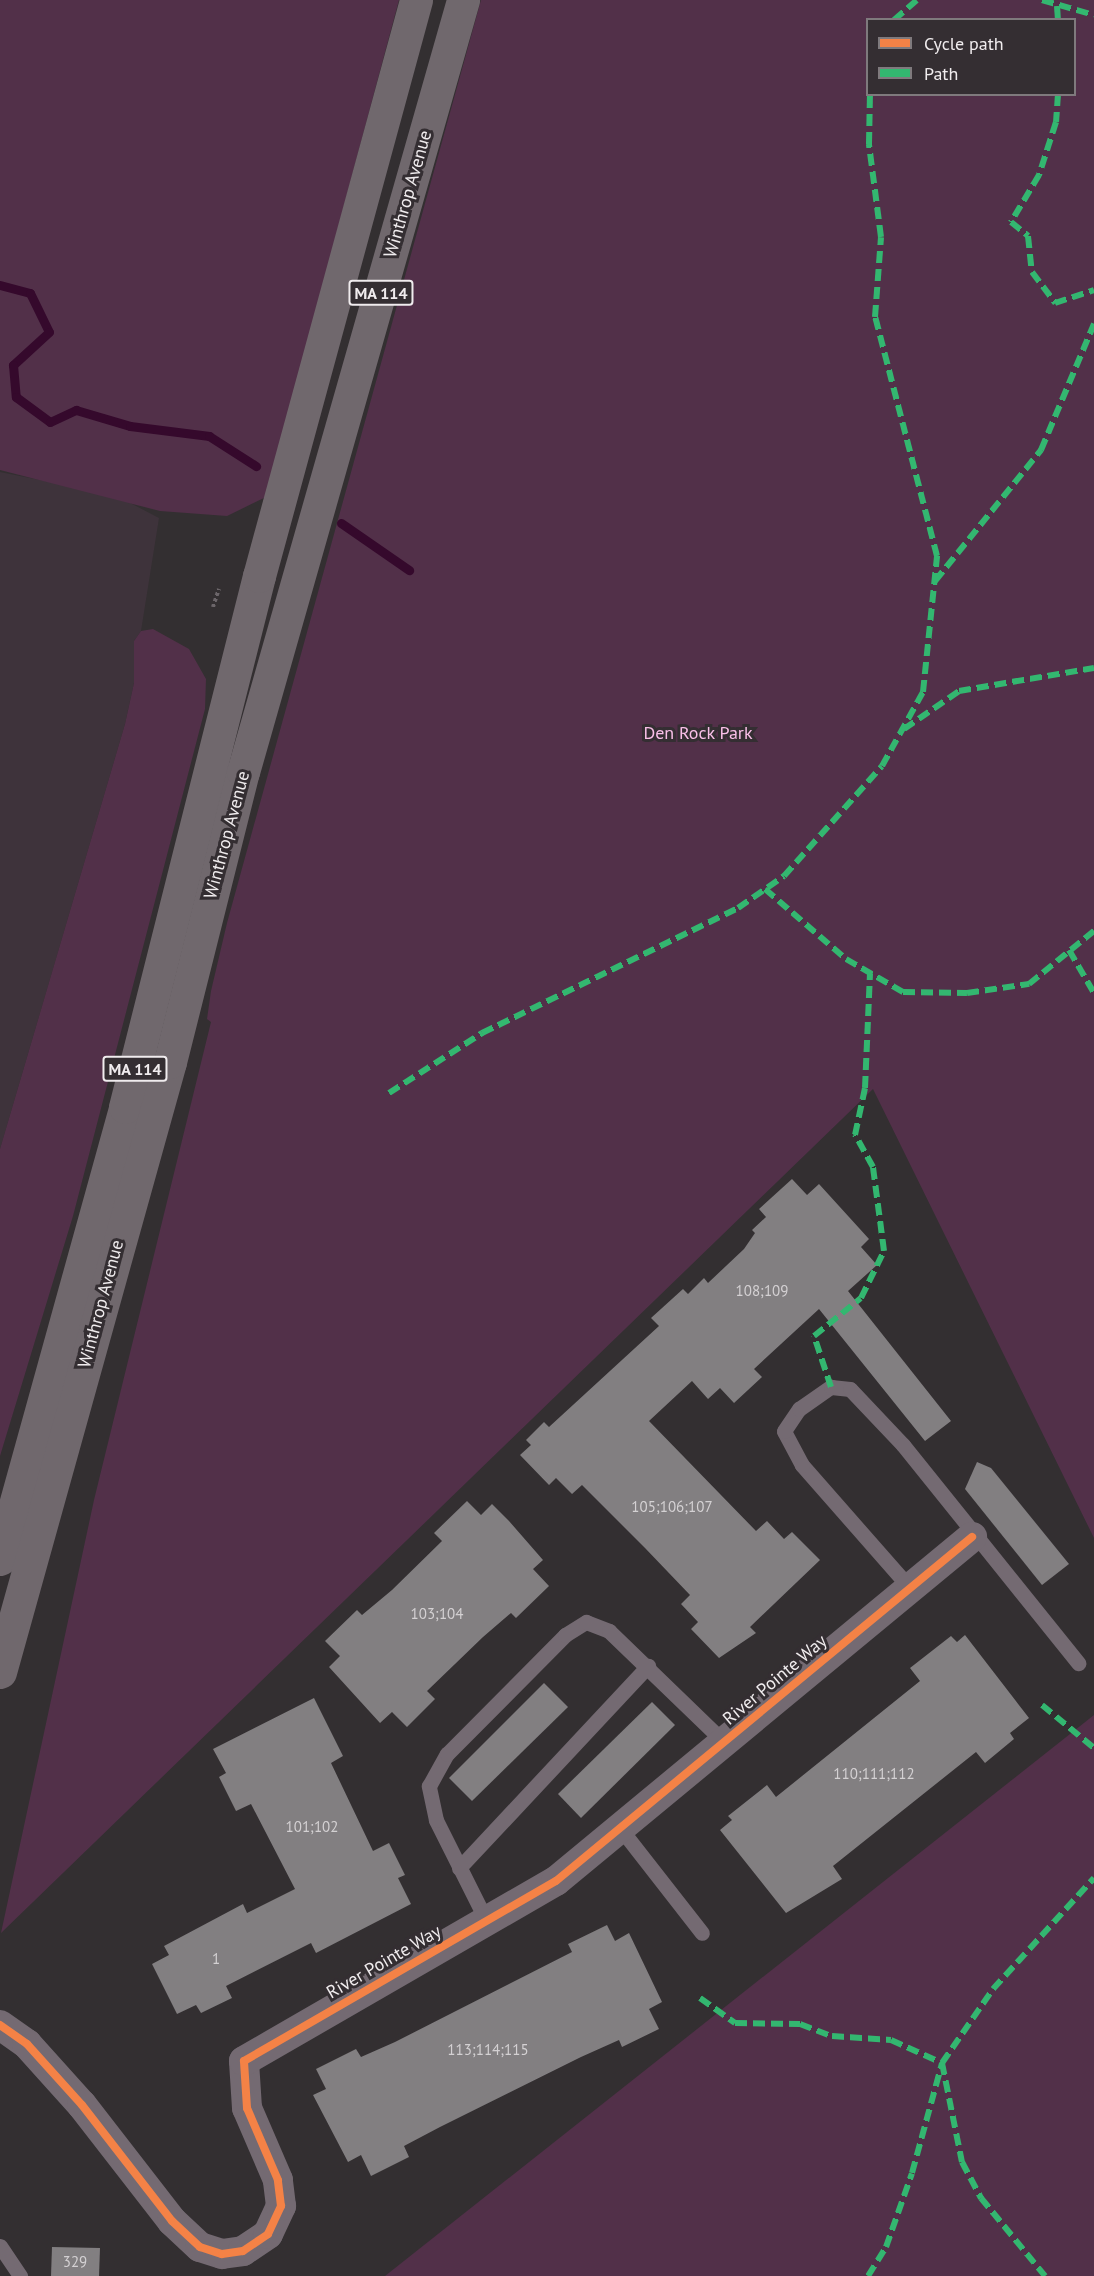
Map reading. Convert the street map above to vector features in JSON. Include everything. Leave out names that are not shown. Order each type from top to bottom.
[{"type":"highway","name":"Winthrop Avenue","points":[[0,1559],[125,1107],[259,576],[416,0]]},
{"type":"highway","name":"Winthrop Avenue","points":[[0,1672],[170,1062],[243,772],[463,0]]},
{"type":"street","name":"River Pointe Way","points":[[0,2025],[27,2044],[82,2105],[172,2221],[200,2247],[222,2254],[243,2252],[268,2234],[281,2206],[278,2180],[247,2108],[244,2061],[556,1881],[972,1537]]},
{"type":"lane","points":[[910,1588],[802,1465],[784,1431],[799,1409],[831,1387],[850,1389],[903,1445],[972,1537],[1078,1664]]},
{"type":"lane","points":[[486,1920],[436,1820],[429,1786],[447,1754],[565,1635],[586,1622],[609,1631],[648,1666],[724,1742]]},
{"type":"lane","points":[[459,1868],[648,1666]]},
{"type":"lane","points":[[620,1828],[702,1933]]},
{"type":"lane","points":[[0,2246],[20,2276]]},
{"type":"path","points":[[213,607],[220,588]]},
{"type":"shaded area","points":[[0,472],[115,495],[159,518],[141,631],[134,641],[134,683],[125,724],[0,1149]]},
{"type":"green space","points":[[0,0],[399,0],[266,497],[227,516],[160,511],[0,470]]},
{"type":"green space","name":"Den Rock Park","points":[[481,0],[1094,0],[1094,1538],[873,1089],[1,1933],[94,1500],[211,1022],[207,1019],[227,923]]},
{"type":"green space","points":[[153,629],[189,649],[206,679],[205,709],[73,1216],[0,1456],[0,1149],[125,724],[134,683],[134,641],[141,631]]},
{"type":"green space","points":[[1094,1715],[1094,2276],[385,2276]]},
{"type":"building","points":[[792,1179],[807,1195],[819,1184],[869,1239],[861,1247],[877,1265],[848,1291],[951,1421],[925,1441],[819,1309],[754,1369],[762,1377],[734,1403],[720,1388],[708,1399],[692,1381],[649,1421],[756,1531],[767,1521],[784,1539],[792,1532],[820,1560],[750,1627],[756,1633],[719,1658],[691,1629],[698,1622],[681,1604],[690,1595],[645,1548],[582,1485],[572,1494],[556,1478],[549,1485],[520,1455],[531,1445],[526,1440],[544,1422],[549,1427],[659,1326],[651,1318],[683,1289],[688,1294],[704,1278],[708,1283],[744,1249],[755,1233],[752,1230],[766,1217],[759,1209]]},
{"type":"building","points":[[977,1462],[991,1468],[1069,1564],[1042,1585],[965,1489]]},
{"type":"building","points":[[467,1501],[481,1515],[492,1504],[509,1521],[543,1560],[533,1569],[549,1586],[516,1618],[511,1613],[483,1637],[427,1691],[435,1699],[407,1727],[392,1712],[380,1723],[329,1667],[340,1656],[325,1641],[357,1610],[362,1615],[392,1590],[442,1541],[434,1533]]},
{"type":"building","points":[[965,1635],[1029,1718],[1010,1733],[1014,1739],[985,1763],[976,1752],[833,1866],[842,1879],[786,1913],[720,1830],[732,1820],[728,1816],[767,1785],[776,1797],[920,1681],[910,1668],[951,1636],[957,1642]]},
{"type":"building","points":[[544,1683],[568,1707],[472,1801],[449,1778]]},
{"type":"building","points":[[314,1698],[343,1756],[331,1763],[373,1851],[389,1843],[405,1875],[398,1878],[411,1904],[316,1953],[311,1943],[226,1986],[232,1998],[201,2013],[196,2005],[177,2014],[152,1964],[169,1955],[164,1946],[243,1904],[247,1913],[295,1889],[251,1804],[236,1811],[219,1777],[226,1773],[213,1749]]},
{"type":"building","points":[[652,1702],[675,1725],[581,1818],[558,1794]]},
{"type":"building","points":[[607,1925],[615,1941],[629,1933],[662,2002],[649,2009],[659,2029],[622,2047],[619,2040],[581,2057],[440,2127],[404,2146],[409,2157],[371,2176],[361,2155],[348,2162],[313,2095],[326,2089],[316,2069],[356,2049],[361,2057],[395,2042],[572,1952],[568,1944]]},
{"type":"building","points":[[52,2247],[100,2248],[99,2276],[51,2276]]},
{"type":"waterway","points":[[0,285],[30,293],[49,332],[13,365],[16,397],[50,422],[76,410],[130,426],[209,436],[256,466]]},
{"type":"waterway","points":[[341,523],[409,570]]},
{"type":"marked path","points":[[896,18],[917,0]]},
{"type":"marked path","points":[[1042,0],[1094,15]]},
{"type":"marked path","points":[[1057,6],[1058,18]]},
{"type":"marked path","points":[[389,1093],[482,1033],[738,908],[784,876],[882,766],[923,692],[937,556],[875,317],[881,237],[869,144],[870,96]]},
{"type":"marked path","points":[[1058,96],[1056,122],[1039,175],[1011,222],[1028,236],[1032,272],[1055,303],[1094,290]]},
{"type":"marked path","points":[[935,581],[1041,450],[1094,324]]},
{"type":"marked path","points":[[904,729],[959,691],[1094,668]]},
{"type":"marked path","points":[[765,889],[846,959],[903,992],[967,993],[1029,984],[1094,931]]},
{"type":"marked path","points":[[1069,950],[1094,993]]},
{"type":"marked path","points":[[831,1387],[814,1336],[861,1298],[884,1251],[873,1167],[855,1135],[865,1088],[870,973]]},
{"type":"marked path","points":[[1042,1705],[1094,1748]]},
{"type":"marked path","points":[[868,2276],[886,2247],[912,2173],[942,2063],[993,1989],[1094,1878]]},
{"type":"marked path","points":[[700,1998],[735,2023],[800,2024],[832,2036],[891,2040],[942,2063],[962,2162],[981,2198],[1045,2276]]},
{"type":"cycle path","points":[[0,2025],[27,2044],[82,2105],[172,2221],[200,2247],[222,2254],[243,2251],[268,2234],[281,2206],[278,2180],[247,2108],[244,2061],[556,1881],[972,1537]]}]
